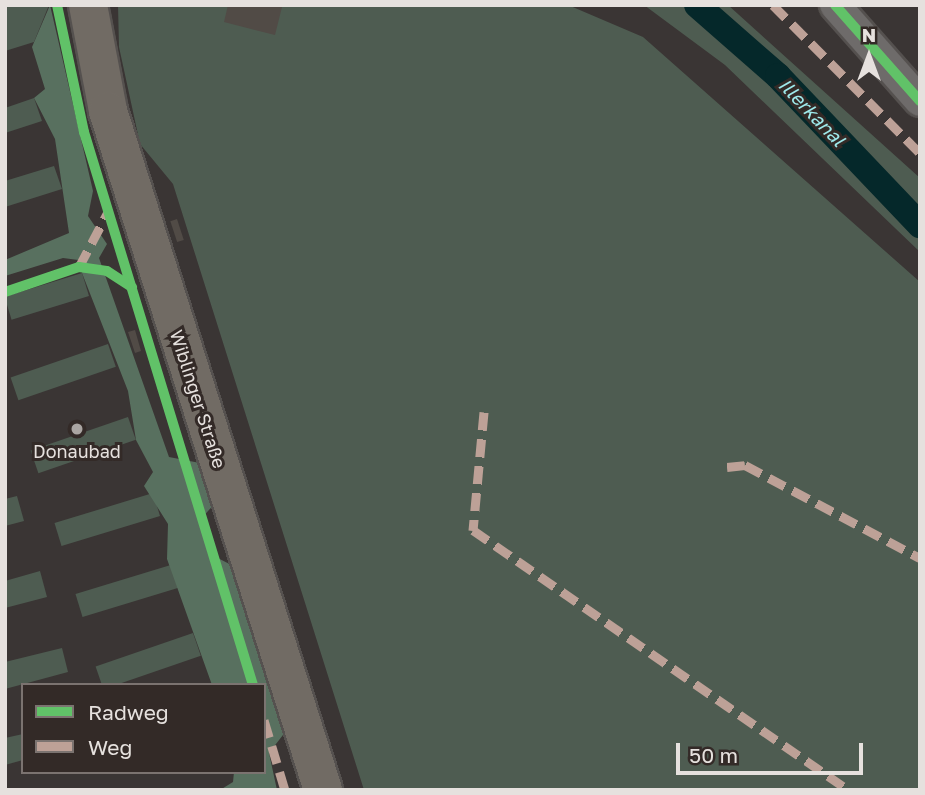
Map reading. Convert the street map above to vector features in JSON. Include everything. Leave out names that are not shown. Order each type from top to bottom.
[{"type":"main road","name":"Wiblinger Straße","points":[[88,5],[108,111],[323,790]]},
{"type":"street","points":[[835,5],[920,101]]},
{"type":"green space","points":[[5,5],[49,5],[34,42],[5,51]]},
{"type":"green space","points":[[50,5],[93,191],[88,216],[107,244],[99,258],[169,457],[205,464],[218,500],[199,521],[208,553],[247,573],[293,722],[269,753],[277,790],[220,790],[233,782],[234,774],[266,774],[266,683],[211,683],[167,559],[168,524],[144,486],[153,472],[136,440],[128,391],[82,273],[86,261],[63,258],[5,276],[5,260],[69,233],[55,139],[34,98],[45,89],[32,47]]},
{"type":"green space","points":[[118,5],[568,5],[643,37],[920,282],[920,790],[364,790],[173,184],[140,144],[119,47]]},
{"type":"green space","points":[[644,5],[728,5],[920,178],[920,252],[725,65]]},
{"type":"green space","points":[[34,98],[42,121],[5,133],[5,108]]},
{"type":"green space","points":[[54,166],[62,189],[5,207],[5,181]]},
{"type":"green space","points":[[82,273],[89,296],[12,320],[5,297]]},
{"type":"green space","points":[[108,344],[116,367],[18,400],[11,378]]},
{"type":"green space","points":[[128,417],[136,440],[38,473],[31,451]]},
{"type":"green space","points":[[153,493],[160,516],[62,546],[55,523]]},
{"type":"green space","points":[[17,496],[24,521],[5,526],[5,499]]},
{"type":"green space","points":[[174,564],[181,587],[83,617],[76,594]]},
{"type":"green space","points":[[40,571],[47,597],[5,608],[5,581]]},
{"type":"green space","points":[[193,633],[201,656],[122,683],[101,683],[96,667]]},
{"type":"green space","points":[[62,648],[68,672],[5,689],[5,662]]},
{"type":"green space","points":[[21,734],[21,761],[5,765],[5,738]]},
{"type":"building","points":[[228,5],[282,7],[275,35],[224,22]]},
{"type":"building","points":[[177,219],[184,240],[177,242],[170,221]]},
{"type":"building","points":[[135,330],[141,351],[135,353],[128,332]]},
{"type":"waterway","name":"Illerkanal","points":[[697,5],[778,76],[920,225]]},
{"type":"marked path","points":[[773,5],[920,153]]},
{"type":"marked path","points":[[79,267],[108,212]]},
{"type":"marked path","points":[[484,412],[473,530],[849,790]]},
{"type":"marked path","points":[[727,467],[745,465],[920,558]]},
{"type":"marked path","points":[[266,727],[285,790]]},
{"type":"cycle path","points":[[57,5],[84,132],[252,683]]},
{"type":"cycle path","points":[[835,5],[920,101]]},
{"type":"cycle path","points":[[5,292],[79,267],[107,271],[132,287]]},
{"type":"place","name":"Donaubad","points":[[77,429]]}]
